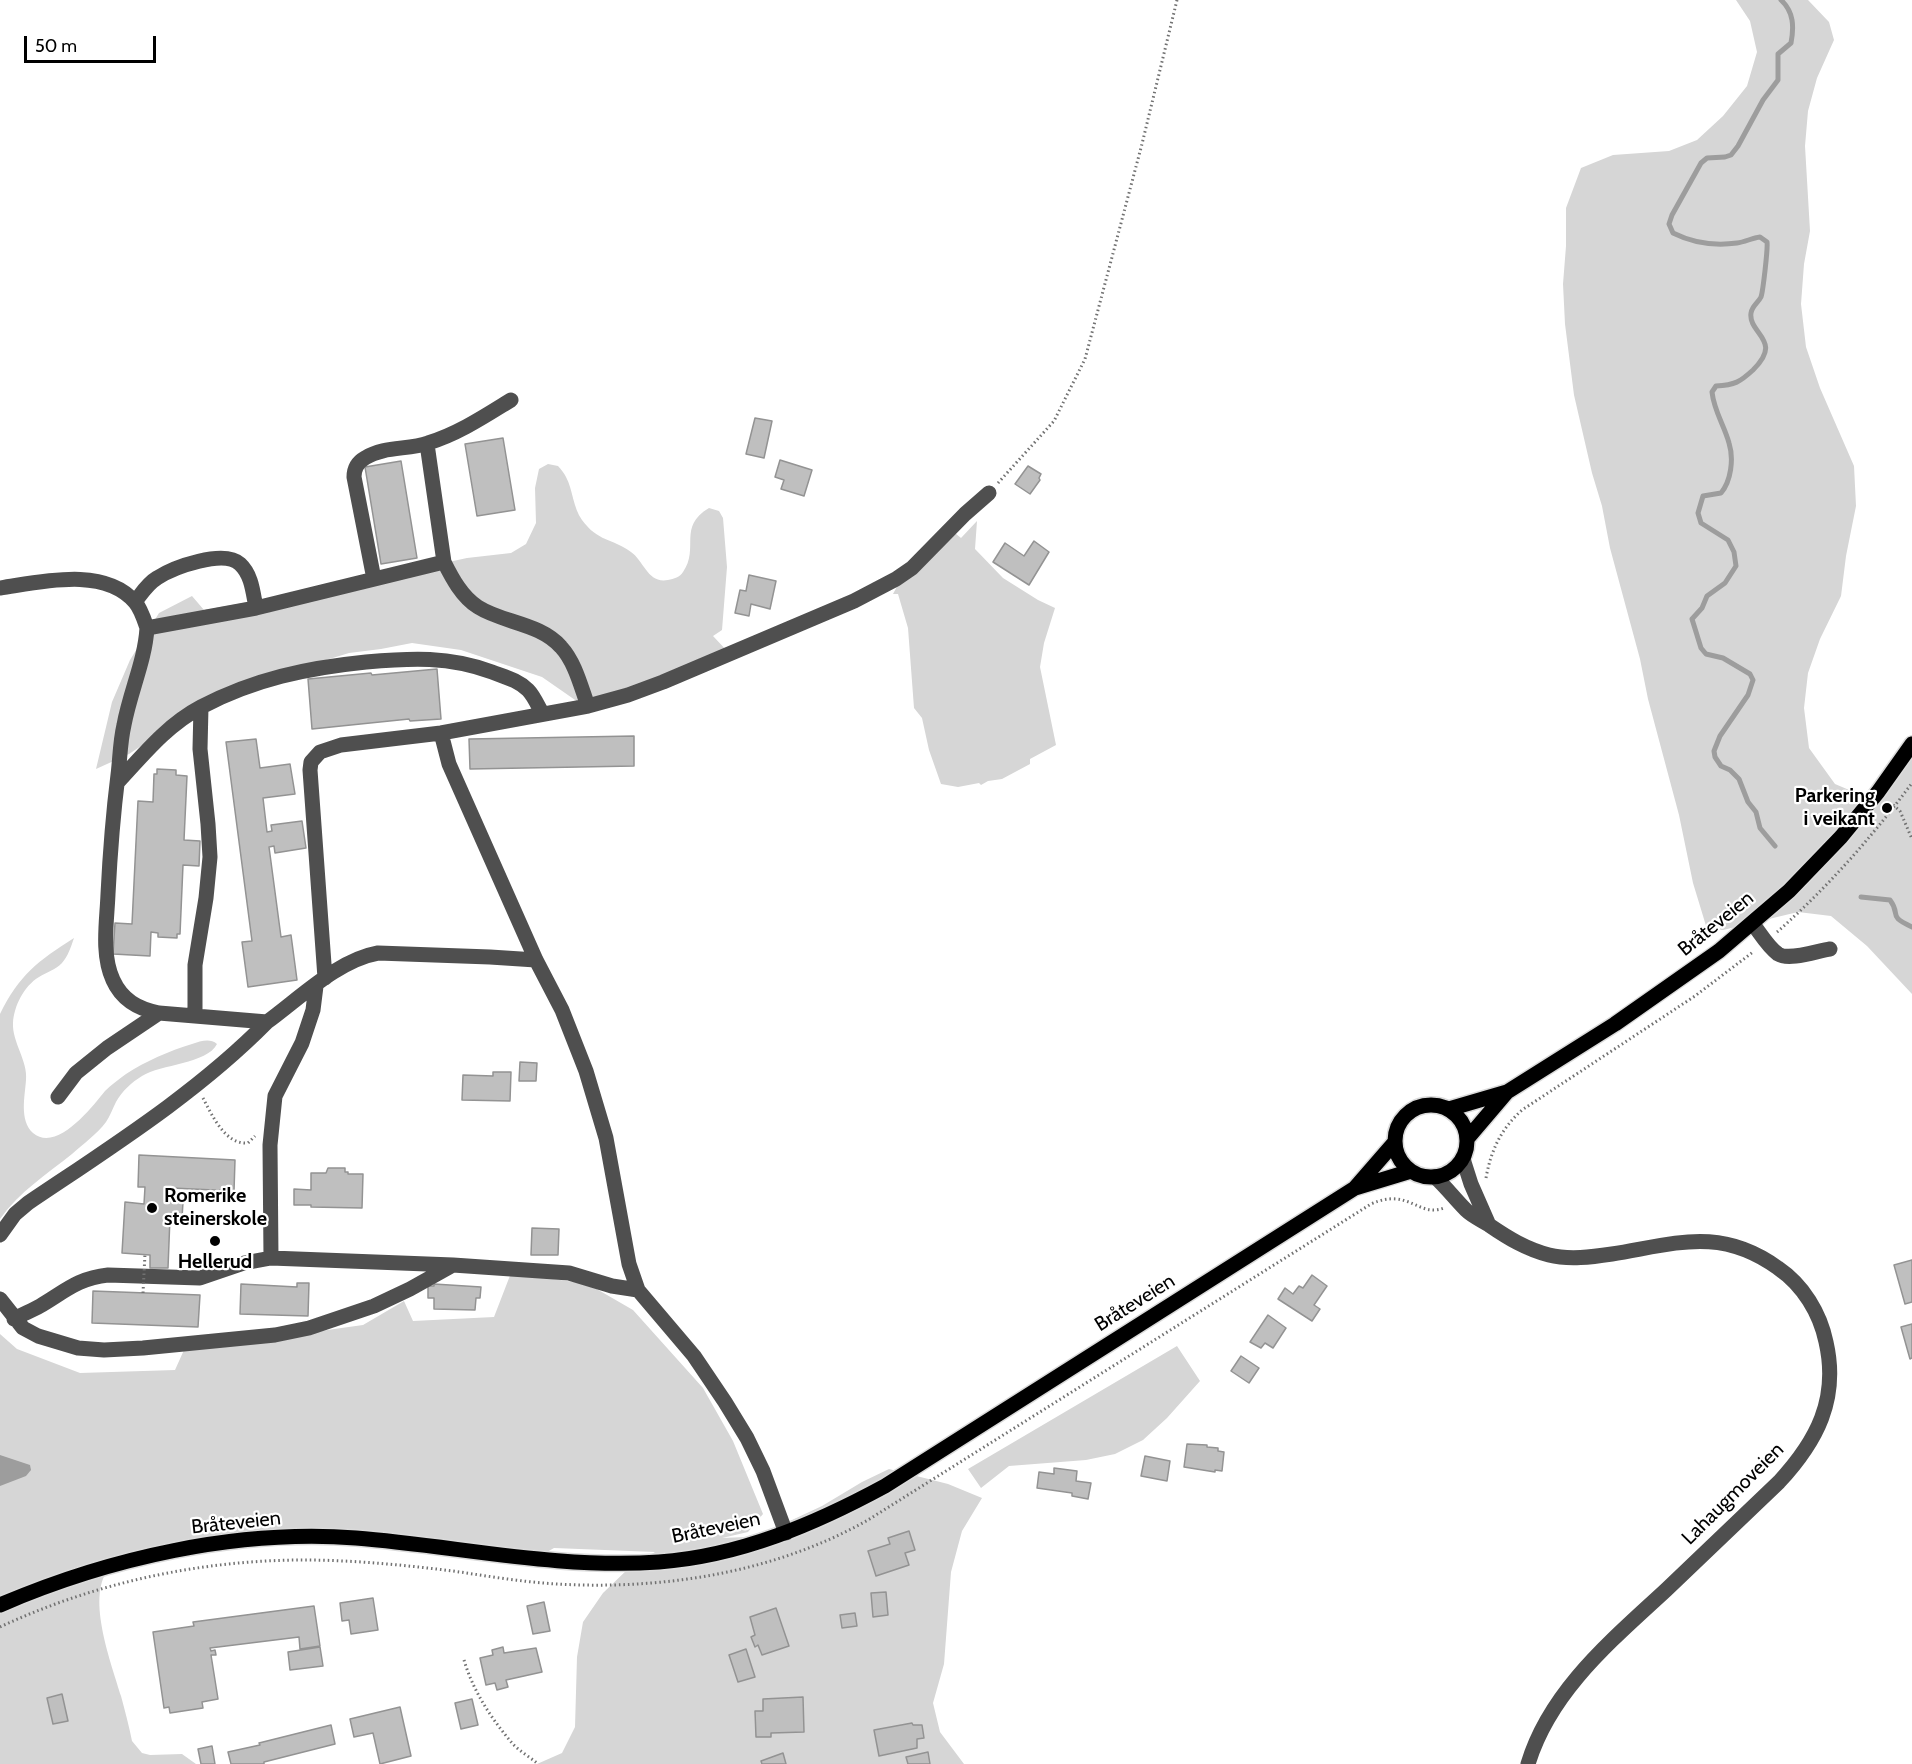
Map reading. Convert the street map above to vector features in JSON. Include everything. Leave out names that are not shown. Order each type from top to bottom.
[{"type":"main road","name":"Bråteveien","points":[[1449,1109],[1506,1092],[1654,998],[1753,924],[1819,861],[1878,792],[1912,744]]},
{"type":"main road","name":"Bråteveien","points":[[1467,1139],[1506,1092]]},
{"type":"main road","points":[[1428,1104],[1449,1109],[1462,1122],[1467,1139],[1463,1159],[1451,1171],[1435,1177],[1426,1177],[1411,1171],[1400,1159],[1395,1142],[1400,1121],[1417,1107],[1428,1104]]},
{"type":"main road","name":"Bråteveien","points":[[1355,1188],[1395,1142]]},
{"type":"main road","name":"Bråteveien","points":[[0,1605],[57,1582],[123,1562],[180,1550],[277,1538],[334,1536],[551,1561],[611,1563],[660,1562],[707,1555],[786,1533],[828,1516],[885,1486],[1355,1188],[1411,1171]]},
{"type":"street","points":[[374,579],[354,477],[356,466],[367,456],[379,452],[427,444],[482,418],[511,400]]},
{"type":"street","points":[[427,444],[444,562],[459,587],[478,607],[552,638],[562,647],[570,659],[588,706]]},
{"type":"street","points":[[271,1258],[270,1145],[275,1096],[302,1042],[320,982],[310,762],[320,752],[341,745],[441,733],[588,706],[663,682],[876,590],[912,568],[989,493]]},
{"type":"street","points":[[135,602],[146,587],[157,578],[193,563],[224,558],[234,560],[246,572],[256,608]]},
{"type":"street","points":[[147,628],[256,608],[444,562]]},
{"type":"street","points":[[0,588],[76,579],[106,583],[135,602],[147,628],[146,645],[130,695],[123,728],[111,834],[107,918],[108,964],[113,980],[122,994],[133,1005],[144,1011],[267,1022]]},
{"type":"street","points":[[117,783],[160,735],[201,707],[252,685],[322,666],[404,658],[441,659],[478,667],[516,681],[530,691],[542,713]]},
{"type":"street","points":[[195,1016],[195,964],[210,857],[200,750],[201,707]]},
{"type":"street","points":[[441,733],[449,764],[536,960],[562,1010],[586,1071],[606,1138],[629,1264],[638,1290],[693,1356],[747,1438],[763,1471],[786,1533]]},
{"type":"street","points":[[1753,924],[1773,950],[1782,956],[1789,957],[1830,949]]},
{"type":"street","points":[[0,1235],[15,1214],[28,1203],[197,1086],[267,1022],[320,982],[362,956],[378,953],[536,960]]},
{"type":"street","points":[[58,1097],[76,1073],[91,1060],[159,1013]]},
{"type":"street","points":[[1463,1159],[1471,1184],[1489,1224]]},
{"type":"street","name":"Lahaugmoveien","points":[[1435,1177],[1467,1212],[1520,1245],[1552,1256],[1584,1258],[1697,1240],[1722,1243],[1750,1252],[1786,1273],[1818,1316],[1826,1342],[1830,1388],[1823,1416],[1811,1442],[1797,1462],[1779,1482],[1611,1642],[1575,1681],[1547,1720],[1528,1764]]},
{"type":"street","points":[[14,1319],[81,1281],[93,1277],[108,1275],[200,1278],[244,1263],[271,1258],[453,1265],[569,1273],[612,1286],[638,1290]]},
{"type":"street","points":[[0,1299],[23,1328],[38,1336],[78,1348],[104,1350],[143,1348],[274,1335],[309,1328],[375,1306],[453,1265]]},
{"type":"path","points":[[989,493],[1054,421],[1085,359],[1142,144],[1177,0]]},
{"type":"path","points":[[1878,792],[1900,811],[1912,839]]},
{"type":"path","points":[[197,1086],[213,1116],[231,1138],[241,1143],[248,1143],[259,1127]]},
{"type":"path","points":[[0,1627],[63,1601],[126,1582],[187,1569],[243,1562],[344,1561],[579,1585],[664,1583],[769,1562],[835,1537],[877,1515],[1371,1204],[1382,1199],[1396,1198],[1410,1201],[1433,1211],[1449,1206]]},
{"type":"path","points":[[143,1293],[145,1254]]},
{"type":"path","points":[[464,1660],[469,1678],[479,1697],[513,1744],[538,1764]]},
{"type":"shaded area","points":[[1736,0],[1808,0],[1829,22],[1834,40],[1817,78],[1808,111],[1805,146],[1810,231],[1804,264],[1801,304],[1806,347],[1820,388],[1854,466],[1856,506],[1841,596],[1820,639],[1808,673],[1804,708],[1809,748],[1835,784],[1861,795],[1879,787],[1912,740],[1912,994],[1867,946],[1831,916],[1798,912],[1723,930],[1707,929],[1693,883],[1679,815],[1610,548],[1602,506],[1574,395],[1565,324],[1563,284],[1566,208],[1581,168],[1613,155],[1669,151],[1697,140],[1723,116],[1747,86],[1757,52],[1750,21]]},
{"type":"shaded area","points":[[548,464],[558,466],[564,474],[577,510],[588,527],[631,552],[656,579],[668,580],[683,572],[690,555],[691,530],[694,523],[699,515],[709,508],[719,511],[723,518],[727,567],[722,630],[713,636],[729,653],[707,669],[578,702],[542,677],[461,650],[412,643],[349,653],[303,667],[159,734],[129,754],[96,769],[112,702],[130,660],[159,613],[192,596],[204,610],[348,584],[467,558],[511,553],[526,544],[536,523],[535,488],[539,469]]},
{"type":"shaded area","points":[[977,521],[975,549],[1003,578],[1055,608],[1044,643],[1040,667],[1056,745],[1030,759],[1030,764],[1002,779],[988,781],[981,785],[979,783],[958,787],[941,784],[929,750],[922,718],[914,708],[908,628],[898,594],[893,594],[902,577],[949,528],[961,538]]},
{"type":"shaded area","points":[[74,938],[62,963],[39,977],[24,991],[14,1017],[13,1030],[26,1073],[24,1115],[33,1133],[42,1138],[63,1133],[83,1117],[112,1084],[150,1061],[199,1042],[208,1041],[217,1044],[204,1056],[150,1072],[135,1081],[121,1094],[106,1122],[98,1131],[25,1192],[0,1219],[0,1014],[22,979],[50,954]]},
{"type":"shaded area","points":[[511,1273],[588,1284],[633,1310],[703,1388],[733,1441],[763,1514],[748,1532],[722,1538],[746,1537],[777,1527],[822,1506],[889,1469],[948,1484],[982,1498],[962,1531],[951,1572],[944,1664],[933,1703],[940,1732],[964,1764],[537,1764],[562,1753],[575,1727],[577,1657],[583,1622],[603,1593],[629,1568],[655,1552],[554,1548],[547,1552],[513,1559],[467,1551],[253,1538],[108,1570],[102,1582],[99,1597],[103,1632],[132,1741],[142,1753],[182,1754],[196,1764],[0,1764],[0,1334],[17,1349],[80,1373],[175,1370],[184,1350],[363,1325],[404,1301],[413,1321],[494,1317]]},
{"type":"shaded area","points":[[1177,1346],[1200,1381],[1167,1418],[1143,1440],[1115,1454],[1086,1460],[1009,1466],[981,1488],[968,1469]]},
{"type":"shaded area","points":[[0,1455],[30,1465],[31,1470],[26,1476],[0,1486]]},
{"type":"building","points":[[755,418],[772,421],[764,458],[746,454]]},
{"type":"building","points":[[503,438],[515,510],[477,516],[465,444]]},
{"type":"building","points":[[780,460],[812,470],[804,496],[781,489],[784,480],[775,477]]},
{"type":"building","points":[[401,461],[417,558],[381,564],[365,467]]},
{"type":"building","points":[[1028,466],[1041,474],[1040,480],[1030,494],[1015,484]]},
{"type":"building","points":[[1034,541],[1049,552],[1029,585],[993,562],[1005,543],[1024,556]]},
{"type":"building","points":[[749,575],[776,581],[770,609],[751,604],[749,616],[735,613],[740,590],[746,591]]},
{"type":"building","points":[[437,669],[441,719],[410,721],[409,719],[312,729],[308,679]]},
{"type":"building","points":[[634,736],[634,766],[470,769],[469,739]]},
{"type":"building","points":[[256,739],[260,768],[290,764],[295,794],[263,798],[267,832],[272,831],[271,825],[302,821],[306,848],[275,853],[274,846],[269,847],[281,937],[291,935],[297,980],[248,987],[242,942],[252,941],[226,742]]},
{"type":"building","points":[[157,769],[176,770],[176,775],[187,776],[184,840],[200,841],[199,866],[183,865],[180,934],[177,934],[177,938],[158,937],[158,933],[151,932],[150,956],[113,954],[115,923],[132,924],[138,801],[153,802],[154,774],[157,774]]},
{"type":"building","points":[[520,1062],[537,1063],[536,1081],[519,1081]]},
{"type":"building","points":[[493,1072],[511,1072],[510,1101],[462,1100],[463,1075],[493,1076]]},
{"type":"building","points":[[139,1155],[235,1160],[234,1191],[172,1188],[171,1201],[183,1202],[182,1218],[170,1217],[168,1268],[150,1268],[150,1255],[122,1253],[125,1202],[144,1204],[145,1187],[138,1187]]},
{"type":"building","points":[[328,1168],[345,1168],[348,1174],[363,1174],[362,1208],[294,1205],[294,1189],[311,1190],[311,1173],[326,1173]]},
{"type":"building","points":[[532,1228],[559,1229],[558,1255],[531,1255]]},
{"type":"building","points":[[1912,1260],[1912,1302],[1905,1304],[1894,1265]]},
{"type":"building","points":[[1312,1275],[1327,1286],[1314,1305],[1320,1309],[1312,1321],[1278,1299],[1285,1288],[1293,1294],[1299,1286],[1303,1288]]},
{"type":"building","points":[[297,1283],[309,1283],[308,1316],[240,1314],[241,1284],[297,1287]]},
{"type":"building","points":[[434,1284],[481,1287],[480,1298],[476,1298],[475,1310],[434,1309],[434,1298],[428,1298],[428,1286],[434,1286]]},
{"type":"building","points":[[93,1291],[200,1295],[198,1327],[92,1323]]},
{"type":"building","points":[[1268,1315],[1286,1328],[1273,1348],[1265,1343],[1261,1348],[1250,1342]]},
{"type":"building","points":[[1912,1324],[1912,1358],[1910,1359],[1901,1327]]},
{"type":"building","points":[[1241,1356],[1259,1368],[1249,1383],[1231,1371]]},
{"type":"building","points":[[1187,1444],[1207,1445],[1207,1447],[1218,1448],[1218,1451],[1224,1452],[1222,1471],[1184,1467]]},
{"type":"building","points":[[1145,1456],[1170,1461],[1167,1481],[1141,1476]]},
{"type":"building","points":[[1054,1468],[1077,1471],[1076,1481],[1091,1483],[1088,1499],[1072,1496],[1072,1493],[1037,1488],[1039,1472],[1054,1474]]},
{"type":"building","points":[[909,1531],[915,1550],[905,1553],[909,1565],[876,1576],[868,1551],[890,1544],[888,1538]]},
{"type":"building","points":[[886,1592],[888,1615],[873,1617],[871,1593]]},
{"type":"building","points":[[373,1598],[378,1630],[351,1634],[349,1620],[342,1621],[340,1603]]},
{"type":"building","points":[[544,1602],[550,1631],[533,1634],[527,1606]]},
{"type":"building","points":[[314,1606],[320,1646],[300,1649],[299,1637],[210,1648],[211,1651],[215,1650],[216,1655],[211,1655],[218,1699],[202,1702],[203,1708],[170,1713],[169,1707],[164,1708],[153,1632],[194,1626],[193,1622]]},
{"type":"building","points":[[776,1608],[789,1646],[762,1655],[758,1645],[755,1647],[751,1637],[755,1635],[750,1617]]},
{"type":"building","points":[[855,1613],[857,1626],[842,1628],[840,1615]]},
{"type":"building","points":[[320,1647],[323,1666],[290,1670],[288,1652]]},
{"type":"building","points":[[503,1647],[504,1653],[536,1648],[542,1672],[506,1680],[508,1687],[497,1690],[495,1683],[486,1685],[480,1658],[493,1655],[492,1650]]},
{"type":"building","points":[[746,1649],[755,1677],[738,1682],[729,1655]]},
{"type":"building","points":[[62,1694],[68,1721],[53,1724],[47,1698]]},
{"type":"building","points":[[803,1697],[804,1732],[771,1733],[771,1737],[756,1737],[755,1711],[763,1711],[763,1699]]},
{"type":"building","points":[[472,1699],[478,1725],[461,1729],[455,1703]]},
{"type":"building","points":[[400,1707],[411,1756],[380,1764],[373,1733],[354,1737],[350,1719]]},
{"type":"building","points":[[912,1723],[922,1725],[924,1738],[917,1739],[917,1748],[879,1756],[874,1730]]},
{"type":"building","points":[[331,1725],[335,1744],[264,1762],[264,1764],[231,1764],[228,1752]]},
{"type":"building","points":[[212,1746],[215,1764],[201,1764],[198,1749]]},
{"type":"building","points":[[928,1752],[930,1764],[908,1764],[906,1757]]},
{"type":"building","points":[[783,1753],[786,1764],[762,1764],[761,1761]]},
{"type":"waterway","points":[[1775,846],[1760,828],[1756,812],[1748,802],[1739,779],[1730,770],[1721,766],[1714,751],[1720,736],[1748,695],[1753,680],[1750,674],[1723,658],[1706,654],[1701,648],[1692,619],[1702,608],[1707,596],[1725,583],[1736,566],[1734,552],[1728,540],[1701,523],[1698,513],[1703,496],[1721,493],[1731,470],[1729,443],[1712,392],[1716,386],[1733,384],[1744,377],[1762,360],[1765,351],[1763,338],[1754,327],[1751,313],[1762,293],[1767,242],[1760,237],[1737,243],[1704,243],[1673,233],[1669,224],[1701,163],[1707,158],[1731,155],[1763,100],[1778,80],[1778,54],[1791,43],[1793,31],[1791,15],[1781,0]]},
{"type":"waterway","points":[[1861,897],[1890,900],[1899,920],[1912,927]]},
{"type":"place","name":"Parkering i veikant","points":[[1887,808]]},
{"type":"place","name":"Romerike steinerskole","points":[[152,1208]]},
{"type":"place","name":"Hellerud","points":[[215,1241]]}]
